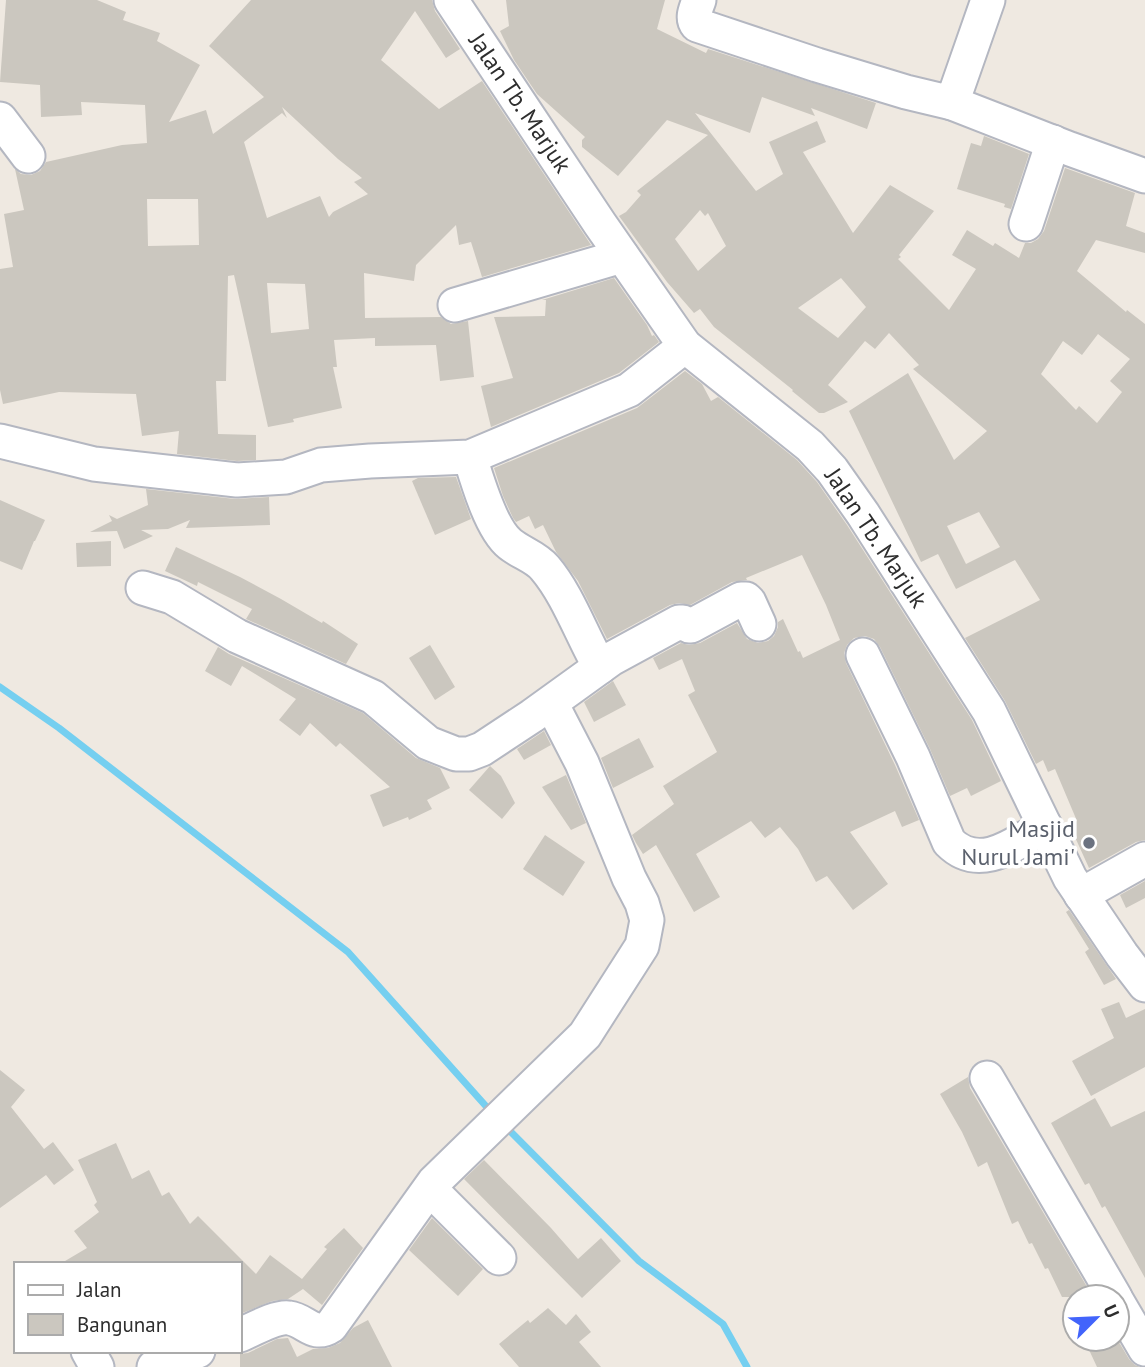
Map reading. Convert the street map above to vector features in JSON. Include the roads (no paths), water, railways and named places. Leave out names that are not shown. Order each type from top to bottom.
[{"type":"street","name":"Jalan Tb. Marjuk","points":[[451,0],[685,346],[810,446],[832,470],[989,711],[1070,878],[1081,895],[1133,947],[1145,985]]},
{"type":"street","points":[[699,0],[694,17],[697,25],[817,65],[952,103],[1145,176]]},
{"type":"street","points":[[952,103],[988,0]]},
{"type":"street","points":[[0,118],[29,156]]},
{"type":"street","points":[[1026,224],[1053,142]]},
{"type":"street","points":[[455,305],[622,256]]},
{"type":"street","points":[[0,442],[94,464],[237,480],[286,477],[321,465],[470,457],[629,390],[685,346]]},
{"type":"street","points":[[470,457],[497,529],[508,543],[543,566],[551,576],[600,667]]},
{"type":"street","points":[[142,588],[172,597],[237,636],[373,697],[428,743],[456,754],[469,754],[482,749],[611,659],[679,622],[691,626],[741,599],[746,599],[759,624]]},
{"type":"street","points":[[863,655],[913,757],[949,842],[956,849],[974,856],[996,853],[1045,826]]},
{"type":"street","points":[[242,1334],[287,1317],[317,1331],[331,1326],[434,1182],[585,1035],[642,946],[647,920],[642,904],[582,763],[551,703]]},
{"type":"street","points":[[1081,895],[1145,859]]},
{"type":"street","points":[[987,1078],[1107,1283]]},
{"type":"street","points":[[430,1189],[499,1258]]},
{"type":"street","points":[[1131,1325],[1145,1349]]},
{"type":"street","points":[[154,1367],[192,1353]]},
{"type":"waterway","points":[[0,687],[59,728],[348,952],[493,1114]]},
{"type":"waterway","points":[[504,1125],[639,1261],[723,1324],[747,1367]]},
{"type":"place","name":"Masjid Nurul Jami'","points":[[1089,843]]}]
